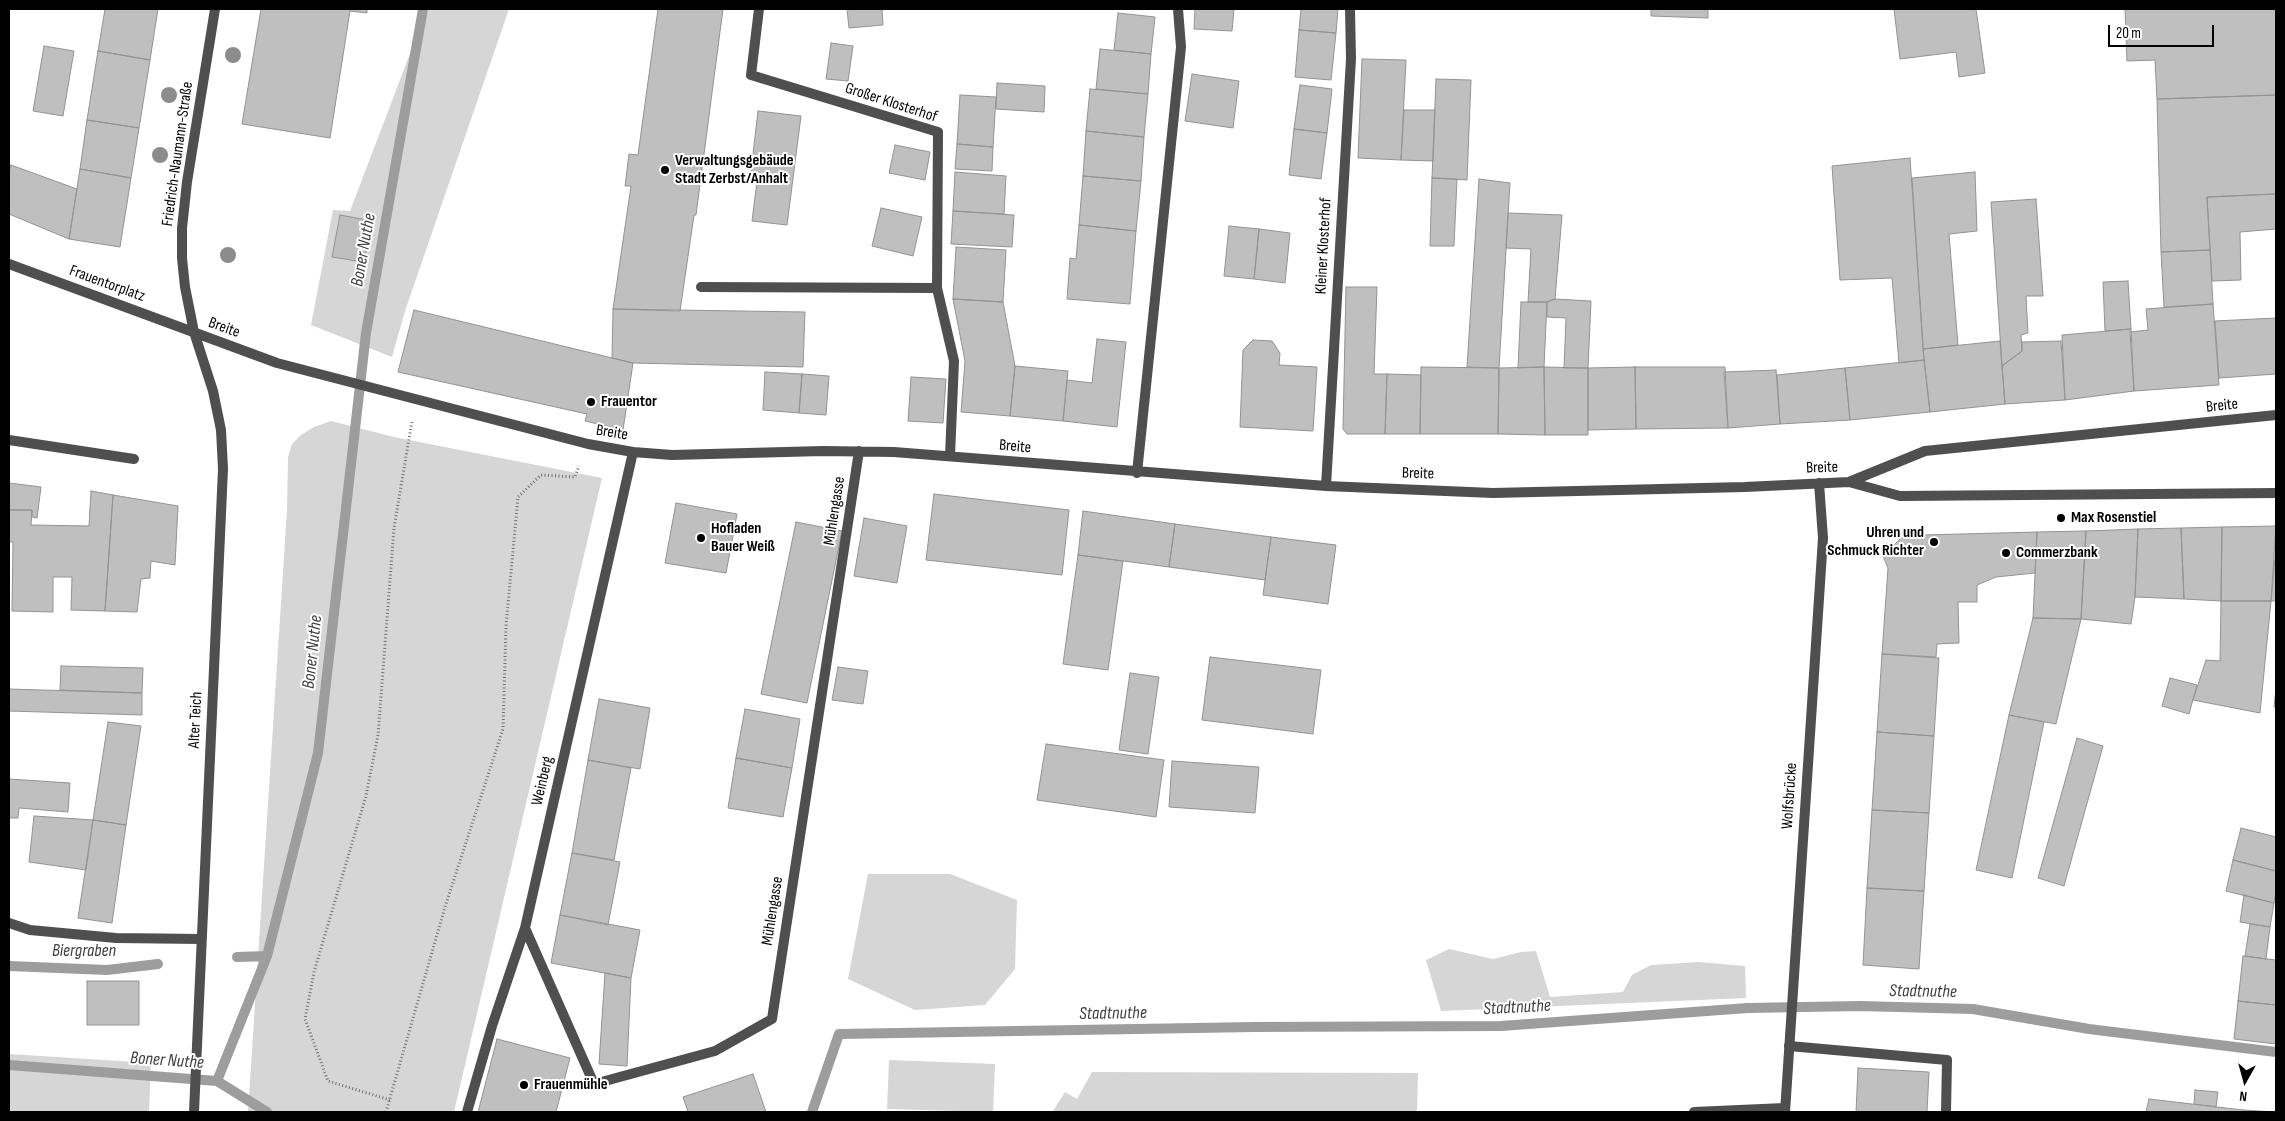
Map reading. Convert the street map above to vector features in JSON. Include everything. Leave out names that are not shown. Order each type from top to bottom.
[{"type":"street","name":"Friedrich-Naumann-Straße","points":[[194,332],[185,287],[182,258],[184,210],[216,9]]},
{"type":"street","name":"Großer Klosterhof","points":[[759,9],[751,75],[938,132],[937,288],[954,362],[950,456]]},
{"type":"street","points":[[1137,472],[1181,47],[1178,9]]},
{"type":"street","name":"Kleiner Klosterhof","points":[[1326,486],[1351,59],[1350,9]]},
{"type":"street","name":"Frauentorplatz","points":[[9,264],[194,332]]},
{"type":"street","points":[[701,287],[937,288]]},
{"type":"street","name":"Breite","points":[[194,332],[277,363],[416,401],[588,444],[633,452],[672,455],[859,452],[950,456],[1326,486],[1494,492],[1745,487],[1849,482],[1900,496],[2276,493]]},
{"type":"street","name":"Alter Teich","points":[[194,332],[213,391],[221,430],[223,469],[194,1112]]},
{"type":"street","name":"Breite","points":[[1849,482],[1925,451],[2276,416]]},
{"type":"street","points":[[9,440],[134,459]]},
{"type":"street","name":"Weinberg","points":[[467,1112],[492,1026],[525,928],[633,452]]},
{"type":"street","name":"Mühlengasse","points":[[525,928],[594,1084],[715,1050],[772,1020],[859,452]]},
{"type":"street","name":"Wolfsbrücke","points":[[1785,1110],[1823,538],[1819,483]]},
{"type":"street","points":[[9,923],[30,930],[116,938],[202,939]]},
{"type":"street","points":[[1788,1046],[1948,1060],[1946,1112]]},
{"type":"street","points":[[1694,1112],[1785,1110]]},
{"type":"path","points":[[390,1102],[328,1081],[305,1019],[314,972],[366,796],[378,735],[394,528],[416,401]]},
{"type":"path","points":[[386,1112],[445,908],[503,729],[506,626],[518,497],[541,475],[574,477],[588,444]]},
{"type":"shaded area","points":[[427,9],[509,9],[405,311],[392,357],[311,325],[333,210],[350,211]]},
{"type":"shaded area","points":[[331,421],[394,437],[602,478],[454,1112],[248,1112],[287,510],[288,457],[292,444],[301,435],[314,427]]},
{"type":"shaded area","points":[[868,874],[950,874],[1017,900],[1015,969],[985,1005],[915,1010],[848,979]]},
{"type":"shaded area","points":[[1449,949],[1493,959],[1521,952],[1536,951],[1550,997],[1623,992],[1632,975],[1651,965],[1699,962],[1745,966],[1746,998],[1441,1011],[1426,960]]},
{"type":"shaded area","points":[[9,1054],[151,1063],[149,1112],[9,1112]]},
{"type":"shaded area","points":[[889,1060],[995,1064],[993,1112],[887,1109]]},
{"type":"shaded area","points":[[1092,1072],[1418,1073],[1417,1112],[1053,1111],[1065,1092],[1077,1099]]},
{"type":"building","points":[[105,9],[158,9],[150,60],[98,51]]},
{"type":"building","points":[[261,9],[367,9],[367,13],[350,11],[330,138],[242,124]]},
{"type":"building","name":"Verwaltungsgebäude Stadt Zerbst/Anhalt","points":[[658,9],[723,9],[696,215],[694,215],[680,311],[613,309],[631,186],[625,186],[629,154],[638,155]]},
{"type":"building","points":[[847,9],[882,9],[883,25],[849,28]]},
{"type":"building","points":[[1195,9],[1234,9],[1232,31],[1194,29]]},
{"type":"building","points":[[1301,9],[1338,9],[1336,33],[1299,30]]},
{"type":"building","points":[[1651,9],[1708,9],[1708,18],[1651,16]]},
{"type":"building","points":[[1894,9],[1976,9],[1985,73],[1959,77],[1956,52],[1900,59]]},
{"type":"building","points":[[2125,9],[2276,9],[2276,95],[2157,99],[2155,60],[2127,61]]},
{"type":"building","points":[[1118,13],[1155,17],[1151,54],[1114,50]]},
{"type":"building","points":[[1299,30],[1336,33],[1331,80],[1295,77]]},
{"type":"building","points":[[831,43],[853,46],[848,81],[826,79]]},
{"type":"building","points":[[44,46],[74,51],[63,116],[33,111]]},
{"type":"building","points":[[1100,49],[1151,54],[1148,94],[1096,89]]},
{"type":"building","points":[[98,51],[150,60],[139,128],[87,120]]},
{"type":"building","points":[[1362,59],[1406,60],[1401,160],[1358,158]]},
{"type":"building","points":[[1192,74],[1239,81],[1233,128],[1185,121]]},
{"type":"building","points":[[1436,79],[1471,80],[1467,180],[1432,178]]},
{"type":"building","points":[[997,83],[1045,86],[1044,112],[996,109]]},
{"type":"building","points":[[1300,85],[1332,89],[1327,133],[1294,129]]},
{"type":"building","points":[[1090,89],[1148,94],[1144,137],[1086,131]]},
{"type":"building","points":[[960,95],[996,97],[993,147],[957,144]]},
{"type":"building","points":[[2276,95],[2276,194],[2207,197],[2210,250],[2161,252],[2157,99]]},
{"type":"building","points":[[1404,110],[1435,110],[1433,161],[1401,160]]},
{"type":"building","points":[[758,111],[801,116],[787,225],[752,221],[757,181],[750,180]]},
{"type":"building","points":[[87,120],[139,128],[131,178],[80,169]]},
{"type":"building","points":[[1294,129],[1327,133],[1321,179],[1289,175]]},
{"type":"building","points":[[1086,131],[1144,137],[1141,181],[1083,176]]},
{"type":"building","points":[[957,144],[993,147],[992,171],[955,169]]},
{"type":"building","points":[[895,145],[930,152],[925,180],[889,173]]},
{"type":"building","points":[[1910,158],[1924,360],[1899,363],[1892,278],[1840,280],[1832,166]]},
{"type":"building","points":[[11,165],[77,189],[69,239],[9,214],[9,172]]},
{"type":"building","points":[[80,169],[131,178],[120,247],[69,239]]},
{"type":"building","points":[[955,172],[1006,176],[1004,214],[953,211]]},
{"type":"building","points":[[1975,172],[1977,231],[1949,234],[1958,345],[1923,349],[1912,178]]},
{"type":"building","points":[[1083,176],[1141,181],[1136,231],[1079,225]]},
{"type":"building","points":[[1432,178],[1457,179],[1454,246],[1430,246]]},
{"type":"building","points":[[1479,179],[1510,183],[1499,368],[1467,367]]},
{"type":"building","points":[[2276,194],[2276,229],[2240,232],[2241,280],[2212,281],[2207,197]]},
{"type":"building","points":[[2036,199],[2043,296],[2026,296],[2028,333],[2021,335],[2022,351],[2002,366],[1991,202]]},
{"type":"building","points":[[881,208],[922,217],[913,256],[872,246]]},
{"type":"building","points":[[953,211],[1014,215],[1012,247],[951,244]]},
{"type":"building","points":[[1508,213],[1562,215],[1555,299],[1547,302],[1528,302],[1531,249],[1506,248]]},
{"type":"building","points":[[340,215],[372,221],[364,262],[332,257]]},
{"type":"building","points":[[1079,225],[1136,231],[1130,304],[1067,299],[1070,258],[1076,259]]},
{"type":"building","points":[[1229,226],[1259,229],[1254,279],[1224,276]]},
{"type":"building","points":[[1259,229],[1290,233],[1285,283],[1254,279]]},
{"type":"building","points":[[956,247],[1006,250],[1003,302],[953,299]]},
{"type":"building","points":[[2210,250],[2213,304],[2164,307],[2161,252]]},
{"type":"building","points":[[2128,281],[2131,329],[2105,331],[2103,282]]},
{"type":"building","points":[[1346,287],[1377,287],[1374,374],[1387,374],[1385,434],[1347,434],[1343,429]]},
{"type":"building","points":[[953,299],[1003,302],[1015,366],[1010,416],[961,412],[965,361]]},
{"type":"building","points":[[1555,299],[1591,301],[1588,368],[1564,368],[1566,318],[1547,317],[1547,302]]},
{"type":"building","points":[[1521,302],[1547,302],[1544,367],[1518,368]]},
{"type":"building","points":[[2213,304],[2219,385],[2134,391],[2130,332],[2148,330],[2146,309]]},
{"type":"building","points":[[613,309],[805,312],[803,367],[633,363],[612,358]]},
{"type":"building","points":[[414,310],[633,363],[623,430],[585,421],[587,414],[398,372]]},
{"type":"building","points":[[2276,318],[2276,374],[2219,378],[2215,321]]},
{"type":"building","points":[[2131,329],[2134,391],[2065,400],[2062,335]]},
{"type":"building","points":[[1097,339],[1126,342],[1117,427],[1063,421],[1067,380],[1092,383]]},
{"type":"building","points":[[1253,340],[1272,341],[1280,353],[1279,365],[1317,367],[1313,431],[1240,427],[1243,350]]},
{"type":"building","points":[[2000,341],[2005,404],[1930,412],[1923,349]]},
{"type":"building","points":[[2061,341],[2065,400],[2005,404],[2002,366],[2022,351],[2022,342]]},
{"type":"building","points":[[1924,360],[1930,412],[1850,420],[1845,368]]},
{"type":"building","points":[[1015,366],[1068,371],[1063,421],[1010,416]]},
{"type":"building","points":[[1421,367],[1499,368],[1498,434],[1420,434]]},
{"type":"building","points":[[1544,367],[1545,435],[1498,434],[1499,368]]},
{"type":"building","points":[[1544,367],[1588,368],[1588,435],[1545,435]]},
{"type":"building","points":[[1635,367],[1725,367],[1728,428],[1636,429]]},
{"type":"building","points":[[1635,367],[1636,429],[1588,430],[1588,368]]},
{"type":"building","points":[[1845,368],[1850,420],[1780,424],[1777,375]]},
{"type":"building","points":[[1776,370],[1780,424],[1728,428],[1724,372]]},
{"type":"building","points":[[765,372],[802,374],[799,413],[763,410]]},
{"type":"building","points":[[802,374],[829,376],[826,415],[799,413]]},
{"type":"building","points":[[1387,374],[1421,375],[1420,434],[1385,434]]},
{"type":"building","points":[[911,377],[946,379],[943,423],[908,421]]},
{"type":"building","points":[[9,483],[41,487],[37,518],[32,517],[32,510],[9,510]]},
{"type":"building","points":[[91,491],[113,495],[105,611],[71,610],[72,577],[53,577],[53,612],[12,611],[13,542],[9,542],[9,510],[32,510],[31,525],[89,526]]},
{"type":"building","points":[[934,494],[1069,510],[1062,575],[926,560]]},
{"type":"building","points":[[113,495],[178,506],[175,565],[151,561],[150,578],[141,579],[137,612],[105,611]]},
{"type":"building","name":"Hofladen Bauer Weiß","points":[[676,503],[737,514],[726,573],[665,563]]},
{"type":"building","points":[[1083,511],[1175,524],[1169,567],[1078,555]]},
{"type":"building","points":[[864,518],[907,526],[897,583],[854,576]]},
{"type":"building","points":[[796,522],[842,531],[807,703],[761,694]]},
{"type":"building","points":[[1175,524],[1271,537],[1265,580],[1169,567]]},
{"type":"building","points":[[2276,526],[2271,601],[2221,601],[2222,527]]},
{"type":"building","points":[[2222,527],[2221,601],[2184,599],[2181,528]]},
{"type":"building","points":[[2181,528],[2184,599],[2135,597],[2138,529]]},
{"type":"building","points":[[1910,529],[1923,535],[2037,532],[2035,573],[1996,577],[1977,585],[1977,602],[1958,602],[1959,643],[1937,644],[1936,657],[1882,654],[1888,568],[1883,556]]},
{"type":"building","points":[[2138,529],[2135,597],[2131,624],[2081,619],[2086,531]]},
{"type":"building","points":[[2086,531],[2081,619],[2033,618],[2037,532]]},
{"type":"building","points":[[1271,537],[1336,545],[1328,604],[1263,595]]},
{"type":"building","points":[[2276,547],[2276,601],[2271,601]]},
{"type":"building","points":[[1078,555],[1123,561],[1108,670],[1063,664]]},
{"type":"building","points":[[2221,601],[2271,601],[2260,713],[2193,700],[2206,660],[2220,661]]},
{"type":"building","points":[[2033,618],[2081,619],[2056,724],[2009,715]]},
{"type":"building","points":[[1882,654],[1939,658],[1934,736],[1877,732]]},
{"type":"building","points":[[1210,657],[1321,670],[1313,734],[1202,720]]},
{"type":"building","points":[[61,666],[143,668],[142,693],[60,690]]},
{"type":"building","points":[[838,667],[868,671],[863,704],[832,700]]},
{"type":"building","points":[[1130,673],[1159,677],[1148,754],[1119,750]]},
{"type":"building","points":[[2170,678],[2197,685],[2189,714],[2162,706]]},
{"type":"building","points":[[2276,688],[2276,707],[2274,707]]},
{"type":"building","points":[[9,689],[142,693],[142,715],[9,711]]},
{"type":"building","points":[[599,699],[650,708],[640,769],[588,760]]},
{"type":"building","points":[[745,709],[800,719],[792,768],[736,758]]},
{"type":"building","points":[[2009,715],[2044,722],[2012,878],[1976,870]]},
{"type":"building","points":[[108,722],[141,726],[126,825],[93,820]]},
{"type":"building","points":[[1877,732],[1934,736],[1929,813],[1872,810]]},
{"type":"building","points":[[2077,738],[2103,746],[2064,886],[2038,878]]},
{"type":"building","points":[[1046,744],[1164,760],[1156,817],[1037,800]]},
{"type":"building","points":[[736,758],[792,768],[783,817],[728,808]]},
{"type":"building","points":[[588,760],[631,768],[614,860],[572,853]]},
{"type":"building","points":[[1172,761],[1259,767],[1255,813],[1169,807]]},
{"type":"building","points":[[9,779],[70,783],[68,812],[19,808],[18,818],[9,818]]},
{"type":"building","points":[[1872,810],[1929,813],[1924,891],[1867,888]]},
{"type":"building","points":[[34,816],[93,820],[86,870],[29,862]]},
{"type":"building","points":[[93,820],[126,825],[112,923],[78,918]]},
{"type":"building","points":[[2241,828],[2276,837],[2276,871],[2233,860]]},
{"type":"building","points":[[572,853],[620,862],[608,925],[560,915]]},
{"type":"building","points":[[2233,860],[2276,871],[2274,903],[2226,891]]},
{"type":"building","points":[[1867,888],[1924,891],[1919,969],[1863,965]]},
{"type":"building","points":[[2244,895],[2274,903],[2270,927],[2240,922]]},
{"type":"building","points":[[560,915],[640,930],[631,978],[551,963]]},
{"type":"building","points":[[2250,924],[2270,927],[2266,959],[2245,956]]},
{"type":"building","points":[[2243,956],[2276,960],[2276,1005],[2238,1001]]},
{"type":"building","points":[[605,973],[631,978],[627,1066],[599,1064]]},
{"type":"building","points":[[87,981],[139,981],[139,1025],[87,1025]]},
{"type":"building","points":[[2238,1001],[2276,1005],[2276,1044],[2234,1039]]},
{"type":"building","name":"Frauenmühle","points":[[497,1039],[570,1058],[556,1112],[478,1112]]},
{"type":"building","points":[[1858,1068],[1929,1072],[1927,1112],[1856,1112]]},
{"type":"building","points":[[753,1074],[766,1112],[688,1112],[683,1097]]},
{"type":"building","points":[[2195,1090],[2218,1092],[2216,1107],[2194,1104]]},
{"type":"building","points":[[2149,1099],[2243,1110],[2244,1112],[2146,1112]]},
{"type":"building","points":[[2243,1110],[2276,1112],[2244,1112]]},
{"type":"waterway","name":"Boner Nuthe","points":[[217,1081],[267,956],[318,753],[366,333],[423,9]]},
{"type":"waterway","name":"Biergraben","points":[[237,957],[267,956]]},
{"type":"waterway","name":"Biergraben","points":[[9,966],[107,970],[158,964]]},
{"type":"waterway","name":"Stadtnuthe","points":[[812,1112],[839,1034],[1254,1027],[1501,1026],[1748,1008],[1860,1006],[1973,1009],[2089,1029],[2276,1052]]},
{"type":"waterway","name":"Boner Nuthe","points":[[9,1065],[217,1081],[267,1112]]},
{"type":"place","name":"Verwaltungsgebäude Stadt Zerbst/Anhalt","points":[[665,170]]},
{"type":"place","name":"Frauentor","points":[[591,402]]},
{"type":"place","name":"Max Rosenstiel","points":[[2061,518]]},
{"type":"place","name":"Hofladen Bauer Weiß","points":[[701,538]]},
{"type":"place","name":"Uhren und Schmuck Richter","points":[[1934,542]]},
{"type":"place","name":"Commerzbank","points":[[2006,553]]},
{"type":"place","name":"Frauenmühle","points":[[524,1085]]}]
